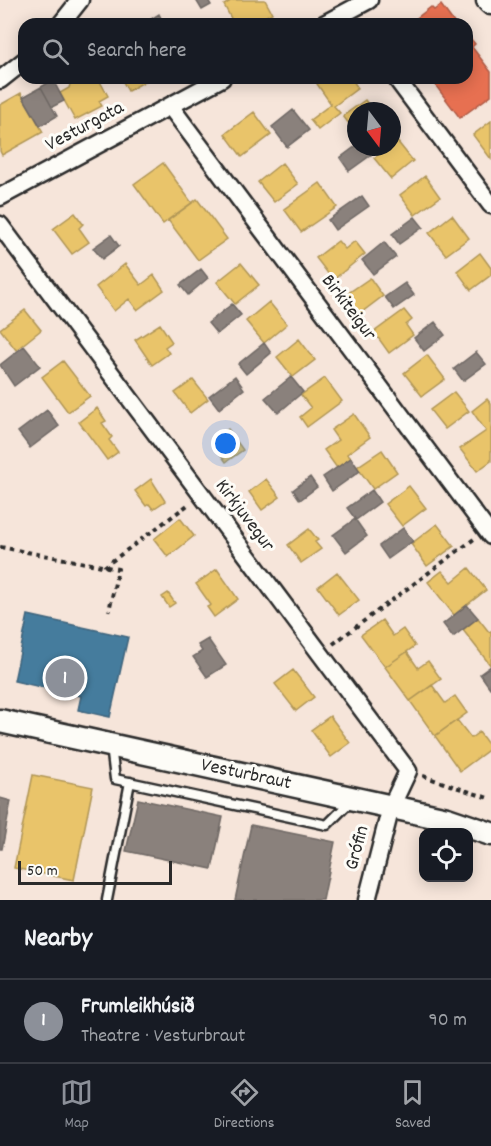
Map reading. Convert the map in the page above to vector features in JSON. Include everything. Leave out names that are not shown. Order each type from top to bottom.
[{"type":"street","points":[[66,18],[80,0]]},
{"type":"street","points":[[351,18],[369,0]]},
{"type":"street","points":[[0,80],[18,66]]},
{"type":"street","name":"Vesturgata","points":[[0,197],[211,84]]},
{"type":"street","points":[[400,84],[491,205]]},
{"type":"street","name":"Birkiteigur","points":[[170,106],[489,533]]},
{"type":"street","name":"Kirkjuvegur","points":[[0,225],[408,771]]},
{"type":"street","name":"Vesturbraut","points":[[0,721],[447,819],[491,834]]},
{"type":"street","points":[[391,807],[408,771]]},
{"type":"street","name":"Grófin","points":[[367,900],[391,807]]},
{"type":"lane","points":[[111,746],[115,779],[327,825],[354,799]]},
{"type":"lane","points":[[107,900],[130,782]]},
{"type":"path","points":[[104,567],[201,494]]},
{"type":"path","points":[[320,653],[489,533]]},
{"type":"path","points":[[0,547],[118,569],[109,611]]},
{"type":"path","points":[[408,771],[491,799]]},
{"type":"building: Homes","points":[[232,0],[265,0],[272,13],[263,18],[231,18],[224,5]]},
{"type":"building: Homes","points":[[70,84],[101,84],[108,96],[99,101],[102,106],[75,120],[60,93],[69,88]]},
{"type":"building: Homes","points":[[124,84],[140,84],[128,91]]},
{"type":"building: Homes","points":[[317,84],[355,84],[358,88],[334,106],[340,113],[318,130],[310,120],[331,104]]},
{"type":"building: Homes","points":[[21,93],[43,132],[2,155],[0,151],[0,105]]},
{"type":"building: Homes","points":[[254,112],[271,135],[242,157],[225,134]]},
{"type":"building: Homes","points":[[491,121],[491,159],[473,135]]},
{"type":"building: Homes","points":[[401,146],[413,161],[391,179],[374,158],[377,156],[401,156]]},
{"type":"building: Homes","points":[[163,163],[192,203],[163,224],[134,184]]},
{"type":"building: Homes","points":[[282,163],[298,184],[274,202],[258,182]]},
{"type":"building: Homes","points":[[425,176],[440,197],[415,215],[400,195]]},
{"type":"building: Homes","points":[[320,183],[337,207],[301,232],[284,209]]},
{"type":"building: Homes","points":[[197,199],[227,239],[198,260],[168,220]]},
{"type":"building: Homes","points":[[75,213],[83,224],[79,228],[89,242],[72,254],[53,229]]},
{"type":"building: Homes","points":[[452,215],[469,238],[446,255],[429,233]]},
{"type":"building: Homes","points":[[338,241],[345,249],[355,241],[365,254],[333,280],[316,258]]},
{"type":"building: Homes","points":[[480,253],[491,268],[491,275],[471,290],[457,271]]},
{"type":"building: Homes","points":[[241,263],[259,285],[235,304],[217,282]]},
{"type":"building: Homes","points":[[125,264],[141,285],[154,275],[164,290],[137,310],[129,299],[114,311],[96,287]]},
{"type":"building: Homes","points":[[370,278],[383,296],[358,315],[344,296]]},
{"type":"building: Homes","points":[[269,302],[287,324],[264,343],[246,321]]},
{"type":"building: Homes","points":[[25,310],[41,330],[16,350],[0,329]]},
{"type":"building: Homes","points":[[404,310],[412,320],[406,325],[413,335],[389,353],[374,332]]},
{"type":"building: Homes","points":[[160,324],[172,342],[165,347],[169,353],[152,365],[135,340]]},
{"type":"building: Homes","points":[[299,339],[315,360],[293,377],[277,357]]},
{"type":"building: Homes","points":[[427,355],[445,379],[422,396],[404,373]]},
{"type":"building: Homes","points":[[63,361],[90,396],[68,412],[42,377]]},
{"type":"building: Homes","points":[[325,378],[342,401],[307,427],[300,417],[311,408],[301,395]]},
{"type":"building: Homes","points":[[193,380],[208,399],[190,413],[175,393]]},
{"type":"building: Homes","points":[[454,392],[469,411],[445,429],[430,410]]},
{"type":"building: Homes","points":[[487,399],[491,404],[491,461],[477,471],[460,449],[486,431],[472,411]]},
{"type":"building: Homes","points":[[97,408],[106,421],[102,423],[112,437],[109,440],[118,452],[107,460],[79,422]]},
{"type":"building: Homes","points":[[354,414],[370,437],[347,454],[351,458],[337,468],[324,450],[338,440],[331,430]]},
{"type":"building: Homes","points":[[228,429],[243,450],[226,462],[211,441]]},
{"type":"building: Homes","points":[[382,450],[397,472],[373,489],[357,467]]},
{"type":"building: Homes","points":[[151,479],[165,501],[153,509],[149,504],[146,506],[135,491]]},
{"type":"building: Homes","points":[[266,479],[280,497],[262,510],[249,492]]},
{"type":"building: Homes","points":[[409,486],[426,508],[402,526],[385,504]]},
{"type":"building: Homes","points":[[180,518],[194,536],[168,557],[154,539]]},
{"type":"building: Homes","points":[[437,524],[454,546],[427,566],[411,544]]},
{"type":"building: Homes","points":[[309,529],[318,540],[315,542],[321,549],[301,563],[288,545]]},
{"type":"building: Homes","points":[[469,568],[486,590],[454,615],[428,582],[442,571],[452,582]]},
{"type":"building: Homes","points":[[217,569],[238,599],[214,617],[207,607],[211,605],[196,584]]},
{"type":"building: Homes","points":[[337,572],[359,600],[339,615],[318,587]]},
{"type":"building: Homes","points":[[168,593],[175,603],[169,607],[162,597]]},
{"type":"building: Homes","points":[[478,618],[489,632],[491,631],[491,666],[463,630]]},
{"type":"building: Homes","points":[[382,620],[393,636],[403,629],[415,646],[385,667],[361,635]]},
{"type":"building: Homes","points":[[407,652],[418,668],[428,661],[441,679],[410,701],[385,667]]},
{"type":"building: Homes","points":[[293,670],[314,697],[296,711],[275,684]]},
{"type":"building: Homes","points":[[432,685],[445,703],[455,696],[467,713],[435,736],[410,701]]},
{"type":"building: Homes","points":[[330,716],[350,743],[331,757],[311,730]]},
{"type":"building: Homes","points":[[457,720],[471,738],[479,732],[491,748],[460,771],[435,736]]},
{"type":"building: Homes","points":[[33,775],[93,787],[74,880],[14,868]]},
{"type":"building: Shops","points":[[441,5],[451,18],[417,18],[431,7],[434,10]]},
{"type":"building: Shops","points":[[473,48],[491,72],[491,95],[460,118],[434,84],[473,84]]},
{"type":"building: Public","points":[[28,615],[128,637],[110,717],[78,710],[81,696],[14,681]]},
{"type":"building: Industry","points":[[196,0],[208,0],[211,5],[202,10]]},
{"type":"building: Industry","points":[[46,84],[55,84],[64,101],[52,107],[41,87]]},
{"type":"building: Industry","points":[[41,87],[57,116],[40,126],[23,97]]},
{"type":"building: Industry","points":[[293,110],[309,130],[287,147],[272,127]]},
{"type":"building: Industry","points":[[347,153],[347,156],[370,156],[349,171],[340,158]]},
{"type":"building: Industry","points":[[362,196],[369,206],[335,230],[328,220]]},
{"type":"building: Industry","points":[[415,217],[423,227],[399,244],[392,234]]},
{"type":"building: Industry","points":[[111,235],[119,246],[102,259],[93,248]]},
{"type":"building: Industry","points":[[384,242],[396,257],[373,274],[362,260]]},
{"type":"building: Industry","points":[[201,269],[208,278],[188,295],[180,285]]},
{"type":"building: Industry","points":[[405,283],[414,295],[394,309],[385,297]]},
{"type":"building: Industry","points":[[232,304],[241,315],[217,334],[208,323]]},
{"type":"building: Industry","points":[[435,322],[445,335],[424,351],[414,338]]},
{"type":"building: Industry","points":[[264,343],[271,353],[246,374],[238,364]]},
{"type":"building: Industry","points":[[24,346],[40,366],[14,386],[0,365]]},
{"type":"building: Industry","points":[[476,352],[486,364],[463,381],[454,369]]},
{"type":"building: Industry","points":[[235,376],[244,389],[219,409],[209,396]]},
{"type":"building: Industry","points":[[291,377],[303,392],[278,413],[265,398]]},
{"type":"building: Industry","points":[[47,410],[59,426],[30,448],[18,432]]},
{"type":"building: Industry","points":[[351,458],[360,471],[332,491],[323,477]]},
{"type":"building: Industry","points":[[310,477],[317,487],[300,500],[293,490]]},
{"type":"building: Industry","points":[[372,490],[380,502],[356,520],[347,508]]},
{"type":"building: Industry","points":[[355,519],[367,536],[346,552],[333,535]]},
{"type":"building: Industry","points":[[403,528],[413,541],[388,559],[379,546]]},
{"type":"building: Industry","points":[[467,605],[478,618],[453,637],[443,624]]},
{"type":"building: Industry","points":[[208,639],[226,665],[207,677],[193,657],[202,651],[198,645]]},
{"type":"building: Industry","points":[[491,666],[491,687],[490,688],[480,674]]},
{"type":"building: Industry","points":[[0,798],[11,801],[2,849],[0,849]]},
{"type":"building: Industry","points":[[138,799],[223,817],[212,869],[126,851]]},
{"type":"building: Industry","points":[[251,825],[335,842],[323,900],[235,900]]},
{"type":"place","name":"Frumleikhúsið","points":[[65,678]]}]
